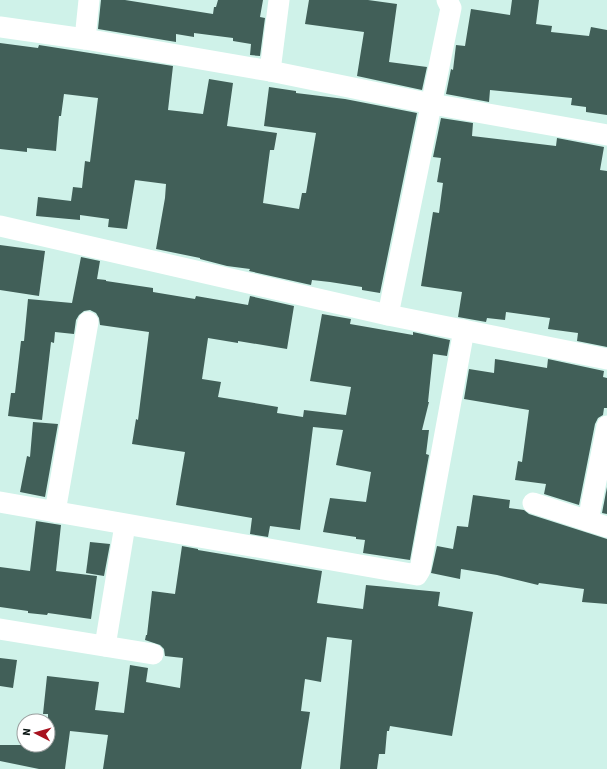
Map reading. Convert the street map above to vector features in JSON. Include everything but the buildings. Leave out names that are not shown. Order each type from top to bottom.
[{"type":"street","points":[[85,39],[89,0]]},
{"type":"street","points":[[270,70],[280,0]]},
{"type":"street","points":[[388,315],[451,8],[447,0]]},
{"type":"street","points":[[0,27],[85,39],[270,70],[432,104],[607,135]]},
{"type":"street","points":[[0,226],[388,315],[607,359]]},
{"type":"street","points":[[55,512],[88,322]]},
{"type":"street","points":[[0,502],[417,575],[420,570],[464,330]]},
{"type":"street","points":[[533,503],[598,524],[607,426]]},
{"type":"street","points":[[105,646],[125,524]]},
{"type":"street","points":[[0,629],[154,654]]}]
